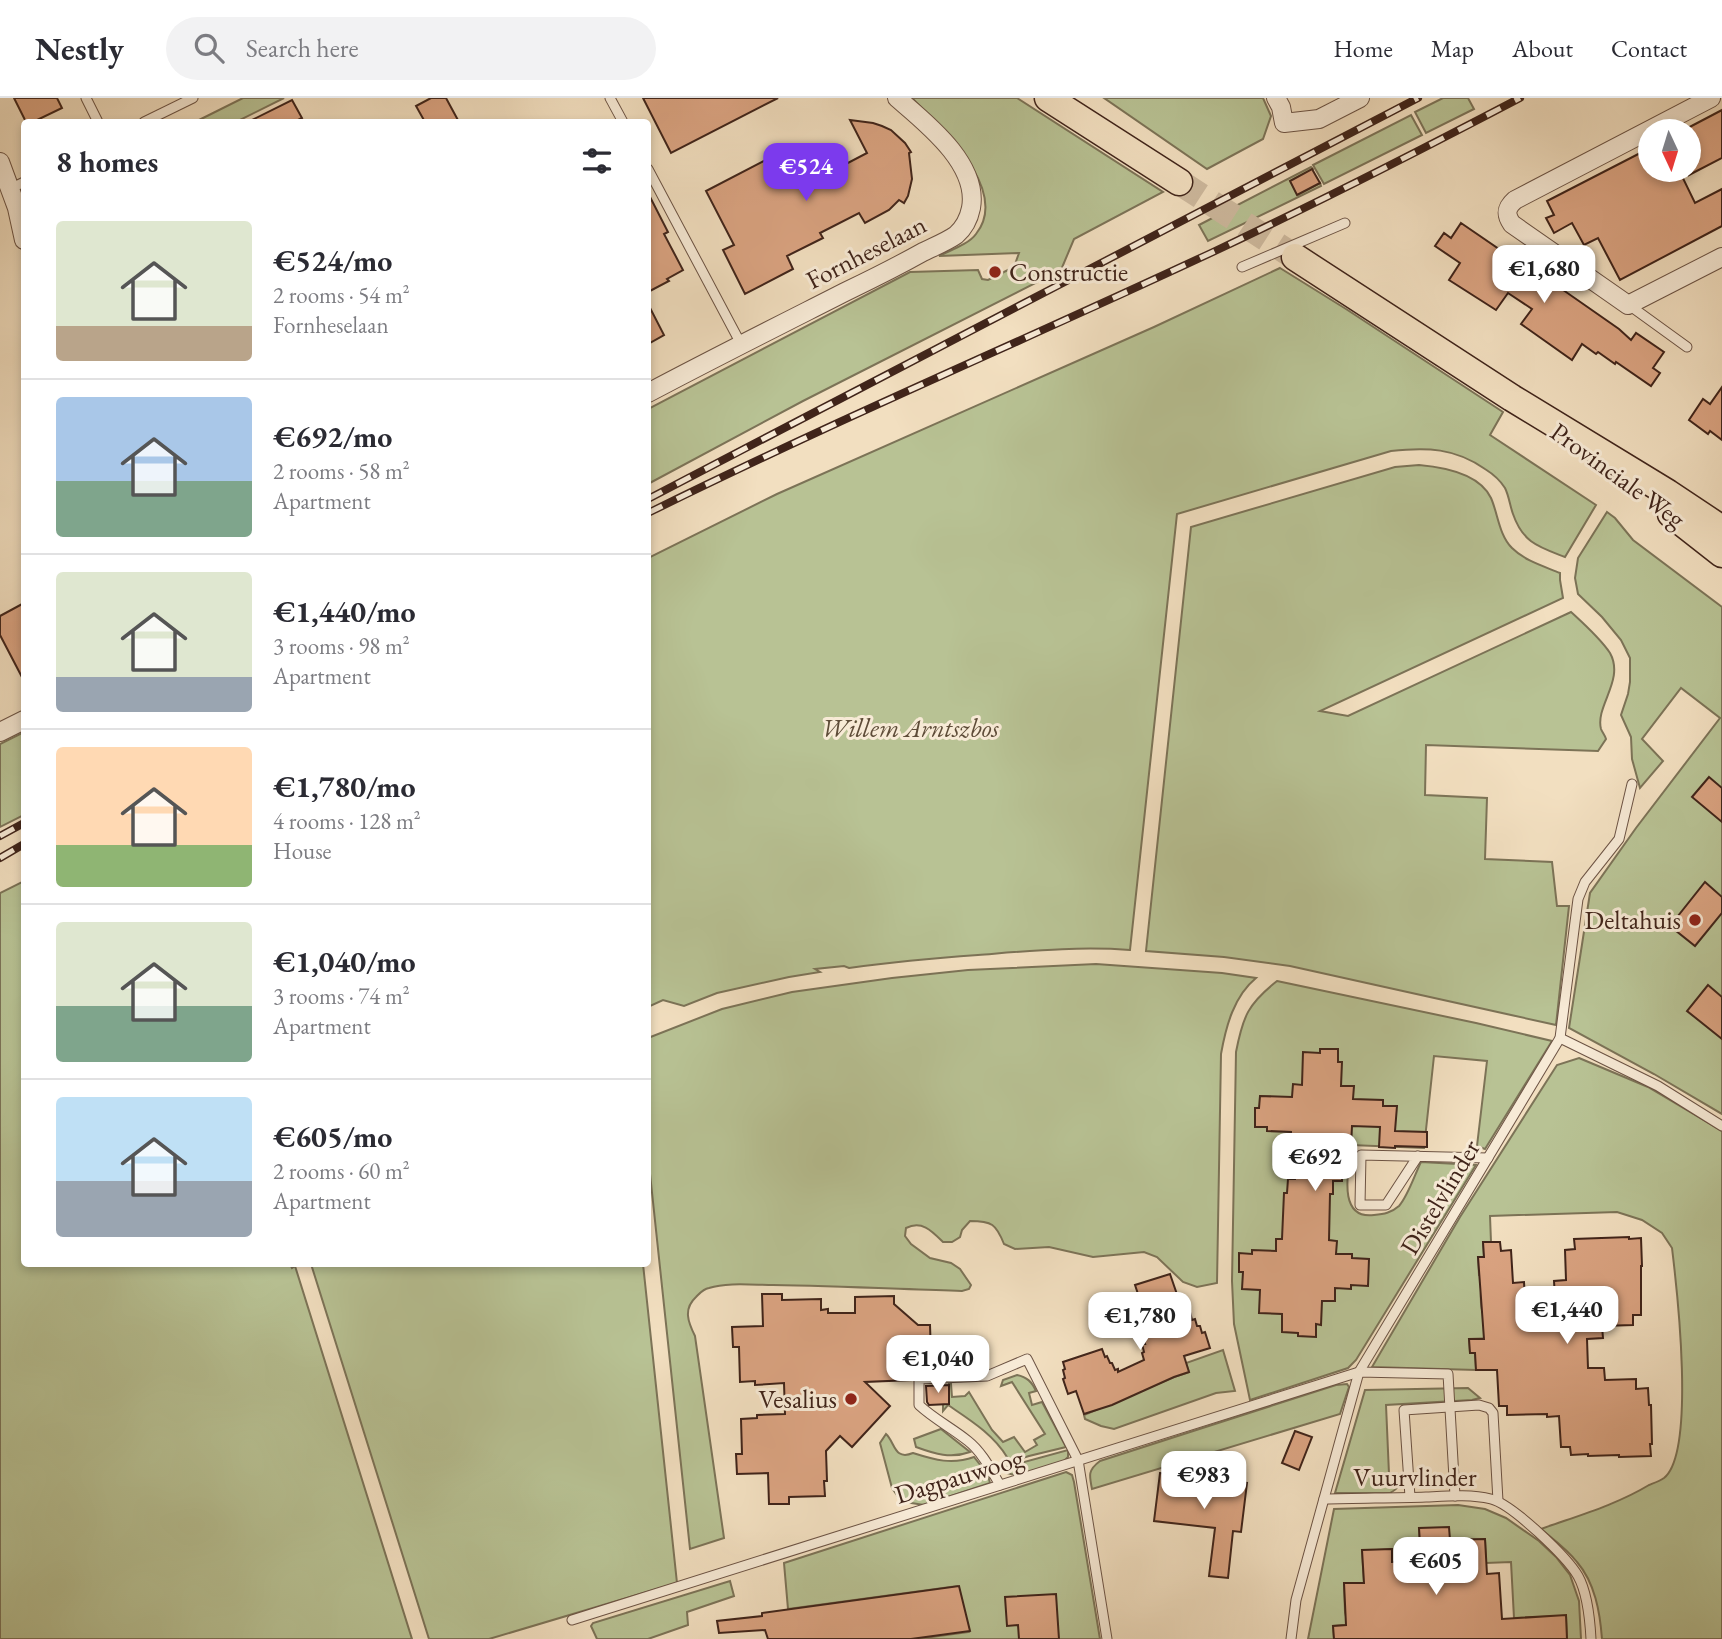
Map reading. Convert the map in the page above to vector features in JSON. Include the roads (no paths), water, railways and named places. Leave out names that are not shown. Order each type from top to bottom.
[{"type":"main road","points":[[1048,98],[1179,182]]},
{"type":"main road","name":"Provinciale Weg","points":[[1295,257],[1512,398],[1722,529]]},
{"type":"main road","name":"Provinciale Weg","points":[[1512,398],[1661,506],[1722,554]]},
{"type":"street","name":"Fornheselaan","points":[[651,391],[894,268],[956,234],[965,225],[972,199],[968,176],[950,149],[897,98]]},
{"type":"street","points":[[1276,98],[1284,123],[1319,119],[1360,98]]},
{"type":"street","points":[[1711,98],[1515,200],[1507,211],[1507,218],[1629,305],[1722,257]]},
{"type":"street","points":[[0,162],[17,186],[17,208],[21,226]]},
{"type":"street","points":[[0,732],[21,722]]},
{"type":"lane","points":[[86,98],[97,119]]},
{"type":"lane","points":[[150,119],[193,98]]},
{"type":"lane","points":[[610,98],[621,119]]},
{"type":"lane","points":[[651,175],[741,344]]},
{"type":"lane","points":[[1242,267],[1345,223]]},
{"type":"lane","points":[[1629,305],[1687,347]]},
{"type":"lane","name":"Distelvlinder","points":[[1291,1639],[1296,1600],[1359,1372],[1560,1038],[1578,899],[1584,883],[1619,839],[1632,784]]},
{"type":"lane","points":[[1560,1038],[1658,1086],[1722,1126]]},
{"type":"lane","points":[[1418,1156],[1386,1205],[1360,1205],[1361,1155],[1418,1156],[1488,1158]]},
{"type":"lane","points":[[1000,1485],[970,1442],[919,1405],[919,1379],[988,1376],[1027,1359],[1078,1460],[1107,1639]]},
{"type":"lane","name":"Dagpauwoog","points":[[572,1620],[1359,1372],[1448,1374],[1450,1407]]},
{"type":"lane","points":[[1410,1497],[1404,1410],[1479,1405],[1489,1408],[1493,1413],[1498,1501]]},
{"type":"lane","points":[[1450,1407],[1455,1496]]},
{"type":"lane","name":"Vuurvlinder","points":[[1324,1499],[1455,1496],[1498,1501],[1562,1555],[1579,1577],[1586,1601],[1591,1639]]},
{"type":"tunnel","points":[[1179,182],[1295,257]]},
{"type":"railway","points":[[651,497],[1418,98]]},
{"type":"railway","points":[[651,512],[1252,233],[1520,98]]},
{"type":"railway","points":[[0,836],[21,825]]},
{"type":"railway","points":[[0,858],[21,846]]},
{"type":"place","name":"Constructie","points":[[995,272]]},
{"type":"place","name":"Deltahuis","points":[[1695,920]]},
{"type":"place","name":"Vesalius","points":[[851,1399]]},
{"type":"park label","name":"Willem Arntszbos","points":[[910,728]]}]
